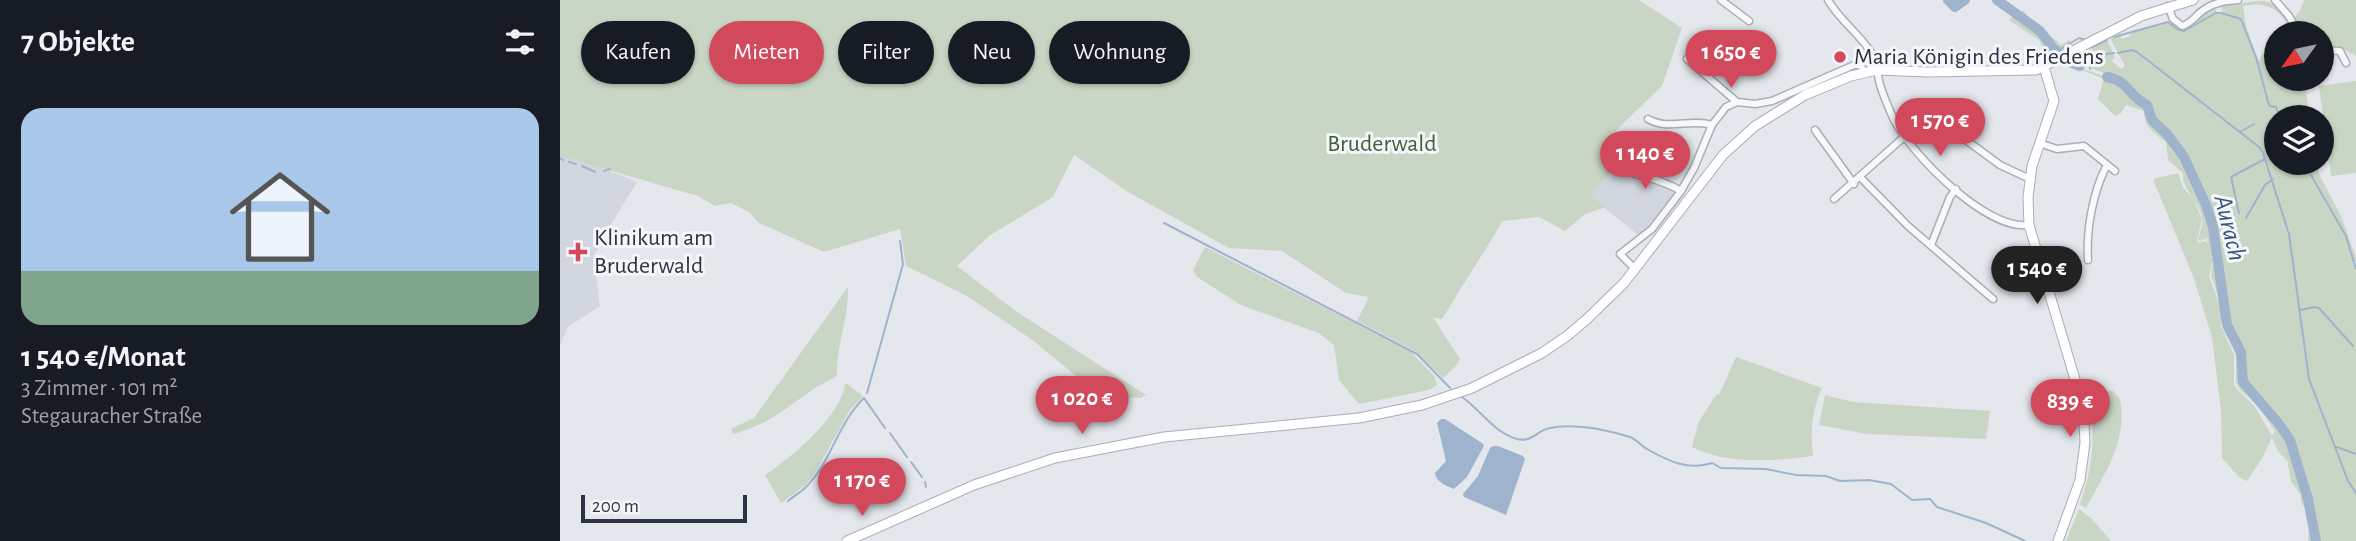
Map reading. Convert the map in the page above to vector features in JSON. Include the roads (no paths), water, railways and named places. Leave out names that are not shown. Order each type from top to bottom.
[{"type":"main road","points":[[847,541],[974,485],[1055,458],[1164,437],[1359,418],[1452,396],[1518,366],[1567,336],[1635,270],[1714,165],[1743,136],[1805,95],[1877,70],[2024,71],[2043,67],[2167,3],[2193,0]]},
{"type":"main road","points":[[2043,67],[2054,101],[2030,179],[2029,225],[2080,397],[2085,443],[2080,480],[2058,541]]},
{"type":"street","points":[[1721,0],[1749,21]]},
{"type":"street","points":[[1732,8],[1737,0]]},
{"type":"street","points":[[1828,0],[1847,26],[1869,49],[1875,60],[1884,97],[1905,137],[1935,172],[1986,212],[2005,223],[2029,225]]},
{"type":"street","points":[[2167,3],[2173,19],[2182,26],[2211,5],[2238,0]]},
{"type":"street","points":[[2275,0],[2292,21]]},
{"type":"street","points":[[2334,51],[2340,51],[2346,63]]},
{"type":"street","points":[[1687,59],[1737,102],[1755,104],[1772,101],[1854,65],[1860,65],[1865,72]]},
{"type":"street","points":[[1635,270],[1620,254],[1652,229],[1681,191],[1712,125],[1721,112],[1737,102]]},
{"type":"street","points":[[1648,119],[1662,125],[1704,122],[1712,125]]},
{"type":"street","points":[[1951,129],[2000,165],[2030,179]]},
{"type":"street","points":[[1815,130],[1854,184]]},
{"type":"street","points":[[1834,200],[1905,137]]},
{"type":"street","points":[[2039,144],[2057,149],[2084,146],[2115,171]]},
{"type":"street","points":[[1607,162],[1620,170],[1661,181],[1681,191]]},
{"type":"street","points":[[2088,260],[2092,211],[2107,165]]},
{"type":"street","points":[[1861,178],[1908,226],[1993,299]]},
{"type":"street","points":[[1931,245],[1950,197],[1956,189]]},
{"type":"water","points":[[1445,419],[1484,446],[1467,477],[1454,489],[1439,481],[1435,473],[1446,461],[1437,423]]},
{"type":"water","points":[[1493,446],[1525,459],[1506,515],[1464,497],[1463,494],[1478,476]]},
{"type":"waterway","name":"Aurach","points":[[1948,0],[1955,7],[1965,0]]},
{"type":"waterway","name":"Aurach","points":[[1997,0],[2040,31],[2053,48],[2069,62],[2080,66]]},
{"type":"waterway","points":[[2114,37],[2168,22],[2184,31],[2216,13],[2241,19],[2257,60],[2270,105]]},
{"type":"waterway","points":[[2057,51],[2079,38],[2086,40]]},
{"type":"waterway","points":[[2092,47],[2107,40]]},
{"type":"waterway","points":[[2118,53],[2132,50],[2137,52],[2259,147],[2263,153],[2289,234],[2309,379],[2348,481],[2356,493]]},
{"type":"waterway","points":[[2090,69],[2090,56],[2114,53]]},
{"type":"waterway","name":"Aurach","points":[[2107,77],[2121,82],[2147,105],[2152,120],[2167,134],[2184,157],[2206,205],[2213,227],[2227,325],[2241,352],[2243,382],[2290,440],[2308,499],[2316,541]]},
{"type":"waterway","points":[[2240,132],[2254,124]]},
{"type":"waterway","points":[[2239,213],[2231,177],[2264,160]]},
{"type":"waterway","points":[[569,162],[576,164]]},
{"type":"waterway","points":[[582,166],[595,172]]},
{"type":"waterway","points":[[604,171],[610,169]]},
{"type":"waterway","points":[[2311,175],[2346,236],[2356,269]]},
{"type":"waterway","points":[[2246,218],[2265,185],[2273,179]]},
{"type":"waterway","points":[[1164,223],[1417,354],[1450,388]]},
{"type":"waterway","points":[[867,393],[903,264],[900,241]]},
{"type":"waterway","points":[[2301,310],[2319,308],[2353,346]]},
{"type":"waterway","points":[[1462,397],[1494,426],[1517,439],[1531,438],[1545,429],[1556,427],[1593,428],[1630,437],[1645,448],[1678,464],[1695,466],[1712,463],[1721,468],[1766,469],[1796,475],[1826,476],[1840,481],[1869,480],[1891,484],[1912,500],[1930,499],[1937,507],[1986,523],[2025,541]]},
{"type":"waterway","points":[[788,501],[815,477],[847,419],[864,398],[885,428]]},
{"type":"waterway","points":[[890,433],[907,457]]},
{"type":"waterway","points":[[2337,447],[2356,454]]},
{"type":"waterway","points":[[911,462],[922,477]]},
{"type":"waterway","points":[[925,482],[926,487]]},
{"type":"place","name":"Maria Königin des Friedens","points":[[1840,57]]},
{"type":"place","name":"Klinikum am Bruderwald","points":[[578,252]]},
{"type":"park label","name":"Bruderwald","points":[[1382,144]]}]
